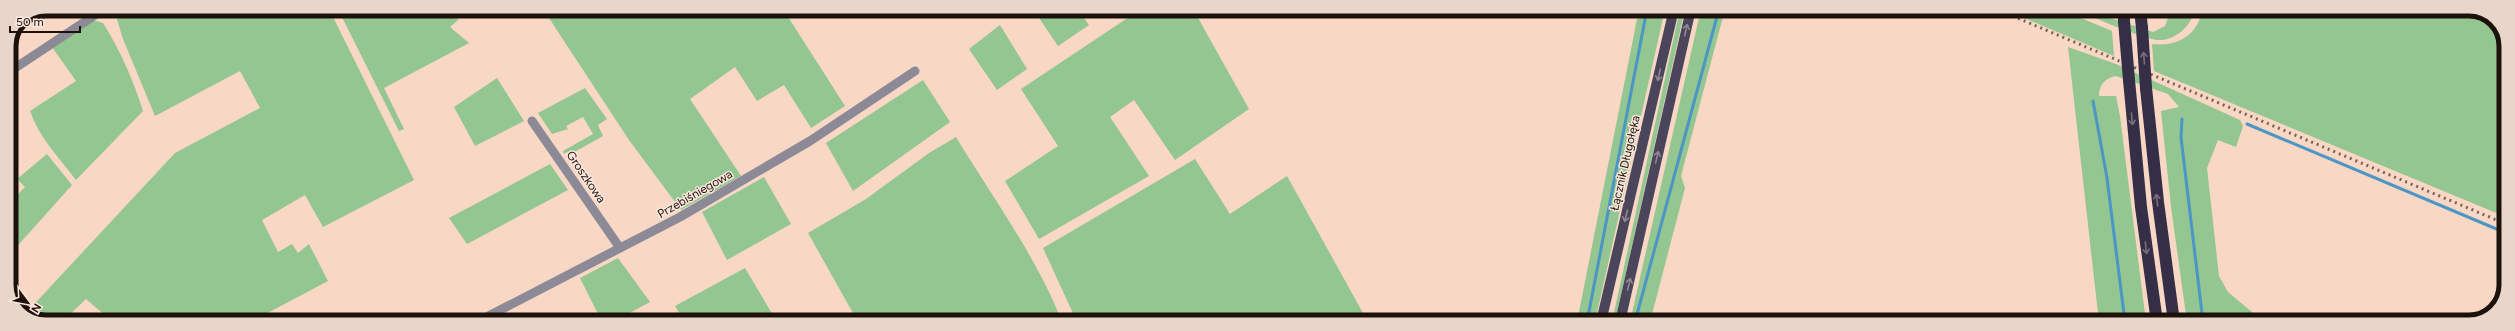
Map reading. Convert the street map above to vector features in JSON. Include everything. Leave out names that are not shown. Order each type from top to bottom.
[{"type":"highway","points":[[2124,16],[2141,206],[2156,315]]},
{"type":"highway","points":[[2141,16],[2146,88],[2158,202],[2173,315]]},
{"type":"main road","name":"Łącznik Długołęka","points":[[1603,315],[1672,16]]},
{"type":"main road","points":[[1622,315],[1689,16]]},
{"type":"street","points":[[16,67],[93,16]]},
{"type":"street","name":"Przebiśniegowa","points":[[491,315],[680,217],[810,141],[915,71]]},
{"type":"street","name":"Groszkowa","points":[[532,121],[620,248]]},
{"type":"green space","points":[[116,16],[332,16],[414,180],[323,227],[305,195],[262,220],[278,252],[292,244],[298,253],[309,244],[328,281],[264,315],[105,315],[86,299],[69,315],[42,315],[33,312],[29,310],[175,153],[260,108],[240,71],[155,116],[123,39]]},
{"type":"green space","points":[[342,16],[457,16],[458,20],[450,27],[469,43],[384,88],[404,129],[399,131]]},
{"type":"green space","points":[[548,16],[787,16],[845,106],[811,128],[784,85],[757,101],[735,67],[690,99],[741,176],[681,210],[629,140]]},
{"type":"green space","points":[[1038,16],[1083,16],[1089,25],[1058,46]]},
{"type":"green space","points":[[1130,16],[1197,16],[1249,109],[1175,160],[1134,100],[1110,117],[1149,176],[1039,239],[1005,181],[1058,146],[1021,89]]},
{"type":"green space","points":[[1638,16],[1663,16],[1597,315],[1578,315]]},
{"type":"green space","points":[[1678,16],[1683,16],[1617,315],[1614,315]]},
{"type":"green space","points":[[1699,16],[1723,16],[1681,176],[1685,188],[1652,315],[1632,315]]},
{"type":"green space","points":[[2020,16],[2076,16],[2112,31],[2114,56]]},
{"type":"green space","points":[[2090,16],[2107,16],[2153,32],[2165,26],[2169,16],[2193,16],[2181,32],[2164,40],[2151,39],[2141,36]]},
{"type":"green space","points":[[2200,16],[2473,16],[2487,22],[2492,26],[2497,34],[2499,44],[2499,214],[2154,71],[2152,44],[2178,41],[2191,32]]},
{"type":"green space","points":[[93,20],[103,23],[115,44],[130,76],[143,111],[76,180],[44,138],[30,111],[76,81],[52,47]]},
{"type":"green space","points":[[1000,25],[1027,69],[997,90],[969,49]]},
{"type":"green space","points":[[2068,47],[2116,64],[2240,120],[2243,126],[2236,147],[2218,140],[2207,168],[2219,276],[2228,292],[2256,315],[2186,315],[2171,207],[2161,111],[2179,107],[2168,94],[2116,76],[2109,78],[2101,85],[2099,96],[2116,96],[2120,116],[2145,315],[2098,315]]},
{"type":"green space","points":[[497,78],[524,121],[475,146],[454,107]]},
{"type":"green space","points":[[923,80],[950,122],[853,191],[826,143]]},
{"type":"green space","points":[[585,88],[607,119],[598,125],[603,136],[569,155],[567,152],[564,154],[563,151],[593,134],[583,117],[566,126],[568,129],[552,134],[538,113]]},
{"type":"green space","points":[[956,137],[1027,251],[1052,298],[1059,315],[854,315],[808,233],[866,199],[929,153]]},
{"type":"green space","points":[[47,154],[72,185],[16,248],[16,196],[25,187],[17,179]]},
{"type":"green space","points":[[1195,159],[1230,214],[1287,176],[1364,315],[1074,315],[1043,248]]},
{"type":"green space","points":[[550,164],[568,190],[467,244],[449,218]]},
{"type":"green space","points":[[764,177],[791,224],[727,260],[702,212]]},
{"type":"green space","points":[[618,258],[650,302],[626,315],[598,315],[580,278]]},
{"type":"green space","points":[[745,268],[773,315],[681,315],[675,306]]},
{"type":"waterway","points":[[1588,315],[1646,16]]},
{"type":"waterway","points":[[1637,315],[1717,16]]},
{"type":"waterway","points":[[2093,101],[2107,178],[2124,315]]},
{"type":"waterway","points":[[2182,119],[2181,137],[2202,315]]},
{"type":"waterway","points":[[2247,124],[2499,230]]},
{"type":"railway","points":[[2013,16],[2499,221]]}]
